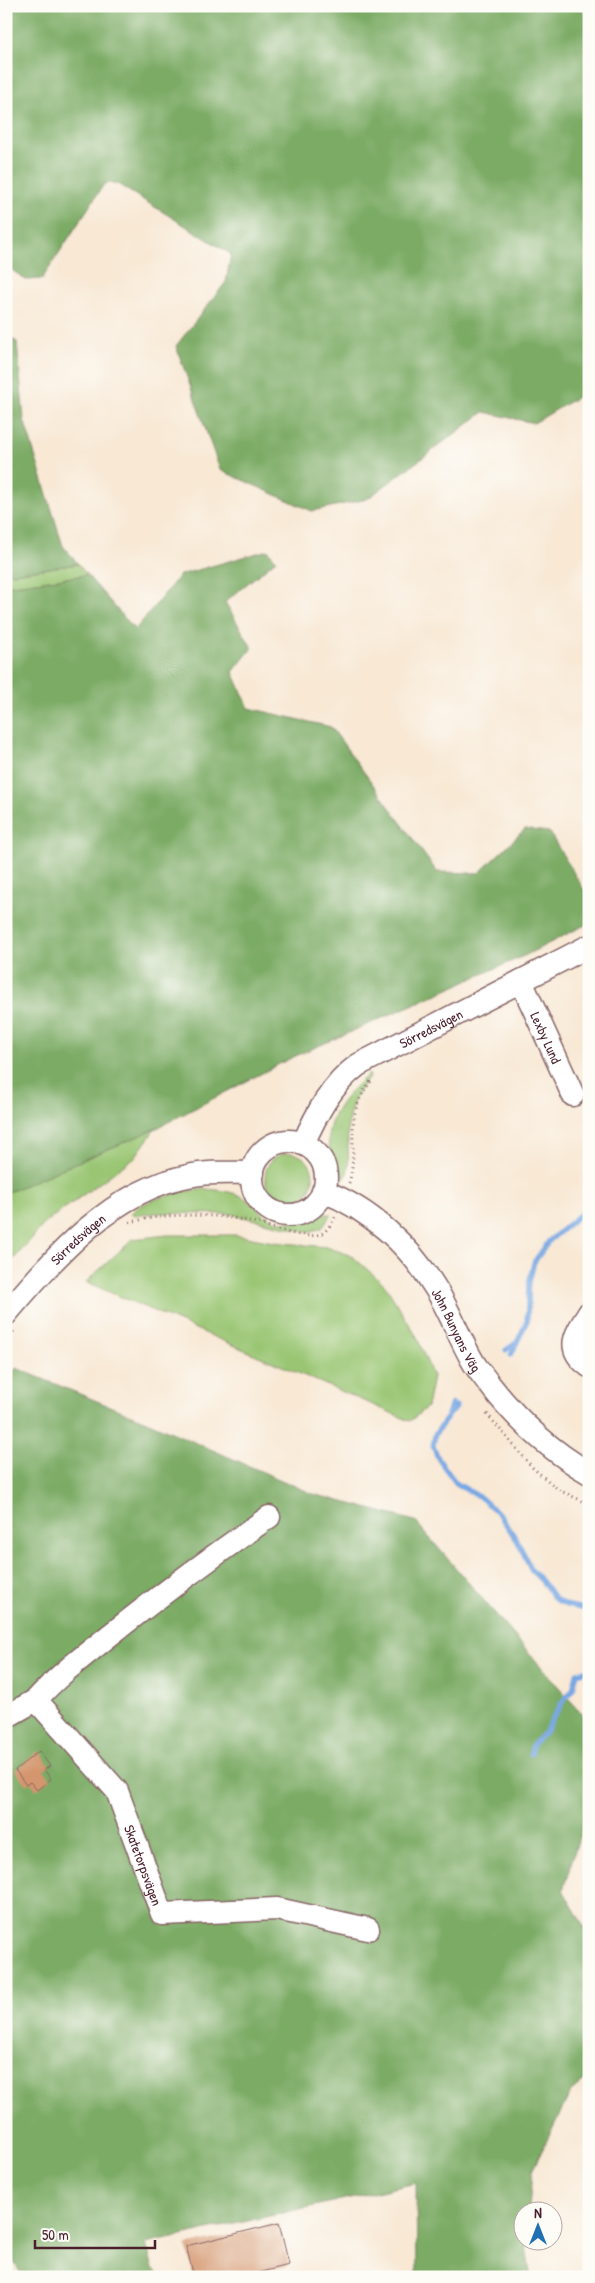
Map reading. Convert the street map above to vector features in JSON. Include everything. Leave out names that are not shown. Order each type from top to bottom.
[{"type":"street","name":"Sörredsvägen","points":[[304,1144],[330,1093],[350,1071],[379,1053],[589,946]]},
{"type":"street","name":"Lexby Lund","points":[[521,981],[573,1095]]},
{"type":"street","points":[[287,1142],[304,1144],[317,1154],[323,1164],[326,1181],[323,1191],[316,1203],[305,1211],[293,1214],[279,1213],[267,1208],[258,1198],[253,1186],[252,1172],[258,1157],[271,1146],[287,1142]]},
{"type":"street","name":"Sörredsvägen","points":[[6,1314],[67,1248],[101,1217],[123,1202],[163,1182],[187,1176],[211,1172],[252,1172]]},
{"type":"street","name":"John Bunyans Väg","points":[[323,1191],[343,1198],[363,1211],[412,1255],[437,1290],[472,1362],[509,1408],[533,1433],[564,1459],[589,1473]]},
{"type":"street","points":[[589,1313],[574,1340],[575,1350],[581,1360],[589,1366]]},
{"type":"street","points":[[6,1717],[36,1700],[51,1683],[126,1622],[206,1560],[269,1517]]},
{"type":"street","name":"Skatetorpsvägen","points":[[36,1700],[117,1791],[162,1914],[277,1909],[368,1930]]},
{"type":"green space","points":[[6,6],[589,6],[589,390],[534,423],[484,412],[367,499],[312,511],[220,470],[176,346],[226,282],[231,254],[116,183],[104,184],[42,279],[26,280],[6,266]]},
{"type":"green space","points":[[6,335],[17,342],[24,420],[63,546],[78,564],[6,574]]},
{"type":"green space","points":[[268,550],[276,560],[225,602],[252,648],[233,672],[249,708],[331,727],[437,872],[479,873],[525,829],[549,832],[589,898],[589,923],[526,955],[291,1058],[155,1129],[6,1193],[6,586],[87,575],[135,630],[180,575]]},
{"type":"green space","points":[[78,564],[87,575],[6,586],[6,574]]},
{"type":"green space","points":[[369,1074],[370,1076],[359,1092],[349,1116],[348,1167],[345,1178],[335,1163],[330,1149],[329,1135],[332,1122],[346,1097]]},
{"type":"green space","points":[[155,1129],[135,1157],[46,1222],[6,1268],[6,1193]]},
{"type":"green space","points":[[289,1153],[298,1155],[306,1160],[311,1168],[313,1177],[311,1186],[306,1194],[298,1199],[289,1201],[280,1199],[272,1194],[267,1186],[265,1177],[267,1168],[272,1160],[280,1155]]},
{"type":"green space","points":[[206,1189],[224,1191],[241,1196],[266,1216],[278,1221],[285,1222],[331,1214],[322,1228],[308,1232],[230,1214],[154,1213],[135,1216],[131,1214],[145,1203],[155,1199],[177,1193]]},
{"type":"green space","points":[[167,1235],[236,1235],[273,1242],[327,1247],[352,1256],[385,1285],[417,1337],[433,1377],[427,1407],[410,1421],[86,1282],[133,1239]]},
{"type":"green space","points":[[16,1368],[151,1423],[313,1494],[415,1521],[589,1722],[589,1804],[563,1890],[589,1935],[589,2077],[570,2093],[532,2171],[530,2200],[512,2200],[512,2250],[526,2250],[531,2277],[417,2277],[416,2183],[146,2244],[153,2268],[162,2277],[23,2277],[6,2249],[6,1384]]},
{"type":"building","points":[[39,1751],[50,1766],[44,1770],[51,1779],[37,1790],[30,1782],[26,1785],[15,1770]]},
{"type":"building","points":[[279,2223],[289,2265],[241,2277],[194,2277],[186,2246]]},
{"type":"waterway","points":[[511,1355],[527,1321],[529,1283],[534,1262],[549,1241],[589,1207]]},
{"type":"waterway","points":[[506,1350],[516,1343]]},
{"type":"waterway","points":[[448,1414],[452,1403]]},
{"type":"waterway","points":[[456,1406],[435,1434],[433,1446],[439,1460],[456,1483],[481,1498],[498,1513],[517,1540],[532,1571],[555,1599],[566,1605],[589,1610]]},
{"type":"waterway","points":[[531,1754],[533,1744],[545,1732],[561,1704],[573,1689],[577,1673],[589,1670]]}]
